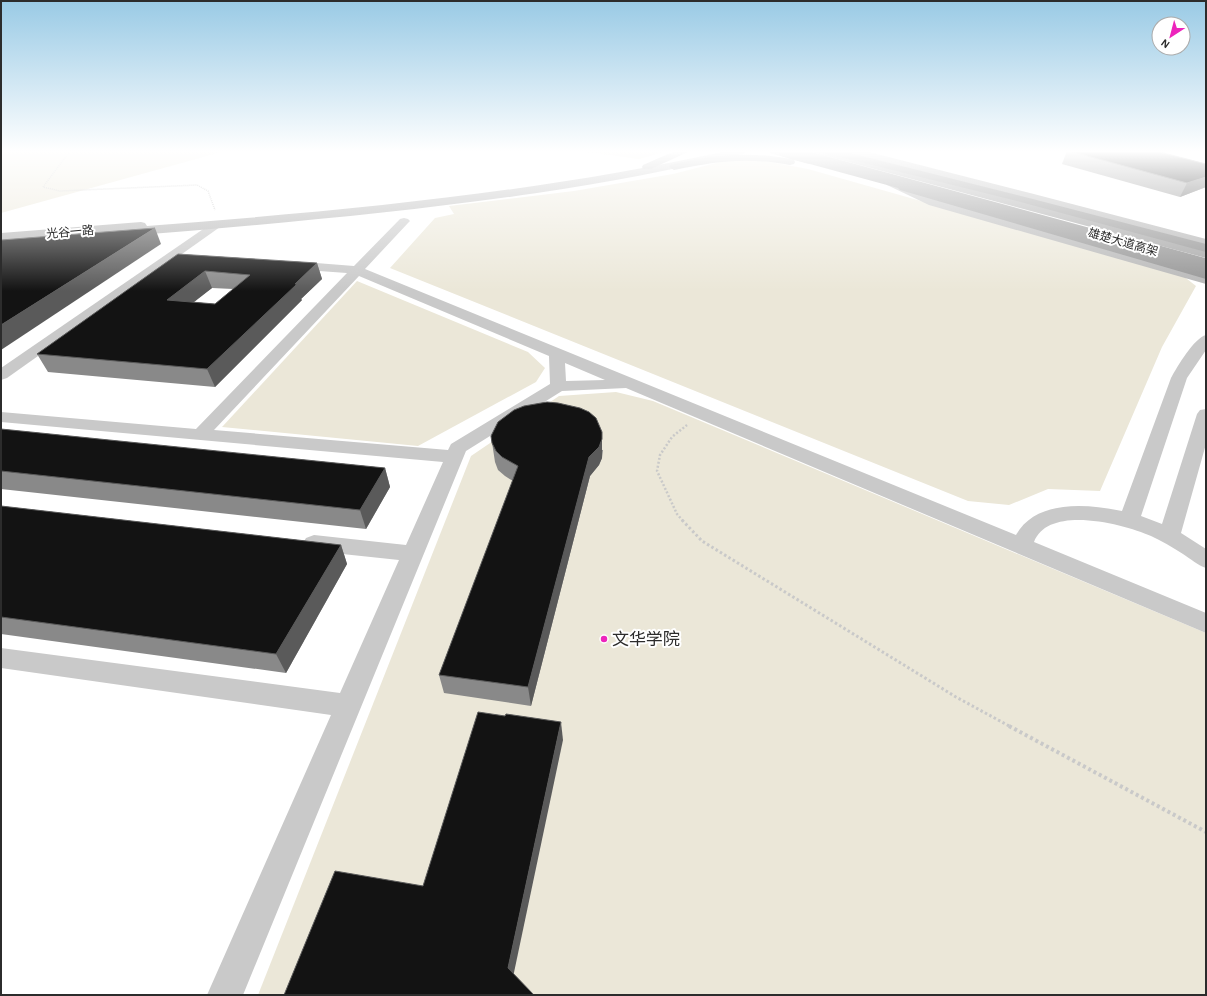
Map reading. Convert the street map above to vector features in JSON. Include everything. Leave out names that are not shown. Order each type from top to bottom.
[{"type":"highway","points":[[934,197],[1206,275]]},
{"type":"highway","name":"雄楚大道高架","points":[[959,197],[1206,267]]},
{"type":"highway","name":"雄楚大道高架","points":[[988,197],[1206,255]]},
{"type":"highway","points":[[1015,197],[1206,248]]},
{"type":"main road","name":"光谷一路","points":[[1,242],[217,222],[454,197]]},
{"type":"main road","name":"光谷一路","points":[[1,237],[419,206],[483,197]]},
{"type":"main road","points":[[923,197],[933,202],[1206,280]]},
{"type":"main road","points":[[951,197],[1206,267]]},
{"type":"main road","points":[[994,197],[1206,255]]},
{"type":"main road","points":[[1035,197],[1206,243]]},
{"type":"street","points":[[200,435],[419,206]]},
{"type":"street","points":[[1,375],[217,222]]},
{"type":"street","points":[[171,256],[194,258]]},
{"type":"street","points":[[272,264],[357,270],[1206,623]]},
{"type":"street","points":[[1189,274],[1206,284]]},
{"type":"street","points":[[1129,521],[1179,378],[1186,366],[1206,340]]},
{"type":"street","points":[[557,353],[558,386]]},
{"type":"street","points":[[225,995],[458,448],[558,386],[630,383]]},
{"type":"street","points":[[1169,537],[1206,414]]},
{"type":"street","points":[[1,417],[454,457]]},
{"type":"street","points":[[1022,546],[1029,530],[1037,524],[1058,515],[1086,513],[1129,521],[1153,529],[1189,547],[1206,560]]},
{"type":"street","points":[[294,541],[413,554]]},
{"type":"street","points":[[1,658],[348,706]]},
{"type":"path","points":[[210,197],[217,222]]},
{"type":"path","points":[[701,413],[672,437],[660,455],[657,470],[677,514],[702,541],[956,697],[1206,832]]},
{"type":"shaded area","points":[[1,197],[57,197],[1,213]]},
{"type":"shaded area","points":[[520,197],[908,197],[1182,275],[1196,286],[1162,347],[1100,491],[1048,489],[1009,505],[968,501],[390,268],[435,218],[454,214],[449,206]]},
{"type":"shaded area","points":[[357,281],[528,352],[545,368],[536,382],[418,446],[222,427]]},
{"type":"shaded area","points":[[616,392],[653,401],[1206,633],[1206,995],[258,995],[471,456],[559,396]]},
{"type":"building","points":[[155,228],[1,325],[1,240]]},
{"type":"building","points":[[178,254],[317,263],[295,284],[297,284],[207,369],[37,354]],"holes":[[[205,271],[250,275],[215,304],[167,300]]]},
{"type":"building","points":[[547,402],[580,408],[589,412],[596,418],[602,432],[602,439],[599,447],[589,457],[528,687],[439,675],[518,466],[502,457],[496,451],[492,443],[491,436],[498,422],[514,410],[524,406]]},
{"type":"building","points":[[1,429],[385,468],[360,510],[1,471]]},
{"type":"building","points":[[1,506],[341,545],[276,654],[1,617]]},
{"type":"building","points":[[478,712],[505,716],[506,714],[561,722],[508,968],[534,995],[284,995],[335,871],[423,886]]},
{"type":"place","name":"文华学院","points":[[604,639]]}]
